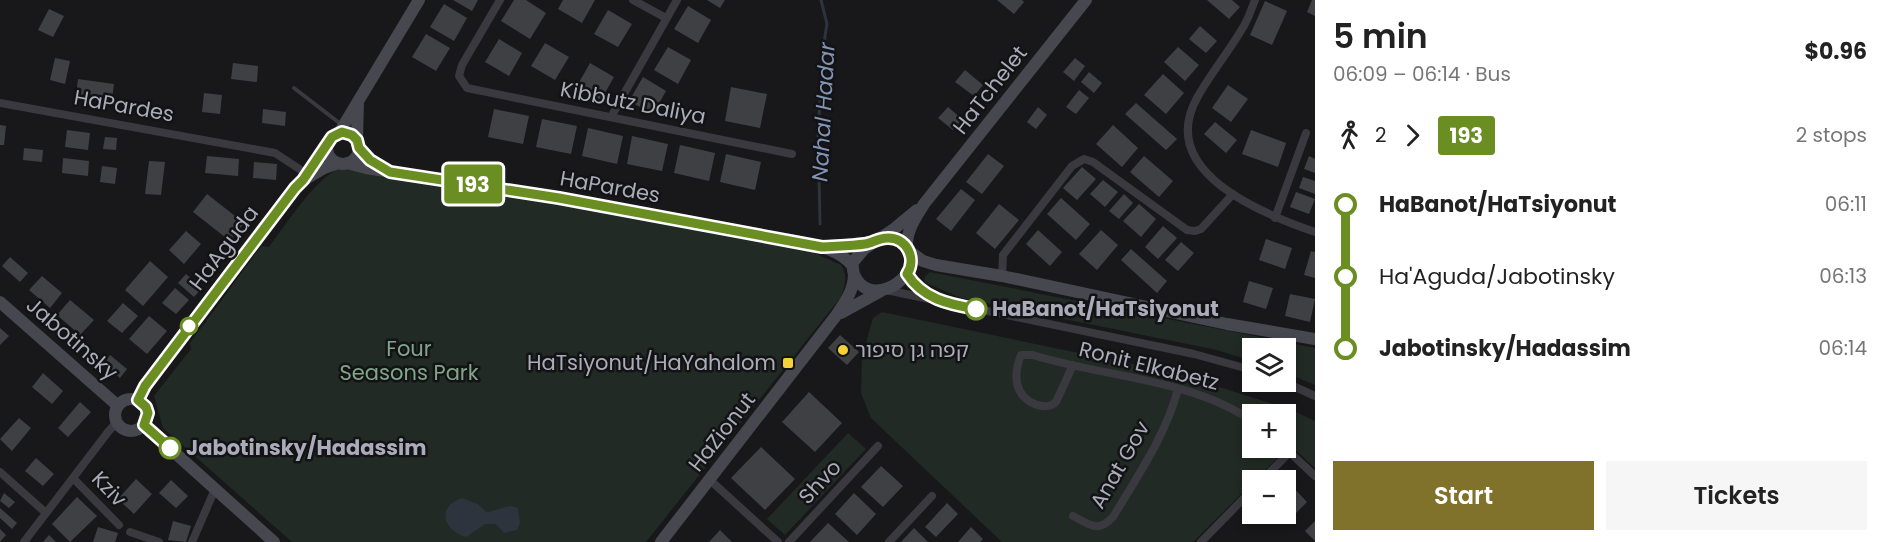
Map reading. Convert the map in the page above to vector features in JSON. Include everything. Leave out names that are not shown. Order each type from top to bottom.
[{"type":"street","points":[[358,100],[357,157],[343,163],[329,156],[328,144],[340,129],[418,0]]},
{"type":"street","name":"Kibbutz Daliya","points":[[500,0],[462,65],[459,76],[467,88],[792,154]]},
{"type":"street","points":[[633,0],[666,18]]},
{"type":"street","points":[[611,117],[676,0]]},
{"type":"street","name":"HaTchelet","points":[[908,249],[908,237],[914,219],[924,204],[1086,0]]},
{"type":"street","points":[[1255,0],[1243,28],[1196,99],[1190,117],[1189,135],[1192,152],[1202,169],[1233,194],[1275,218],[1315,232]]},
{"type":"street","name":"HaPardes","points":[[0,103],[275,153],[305,177]]},
{"type":"street","points":[[340,129],[349,133],[358,144]]},
{"type":"street","points":[[1275,218],[1306,133]]},
{"type":"street","name":"HaAguda","points":[[138,400],[145,386],[328,144]]},
{"type":"street","name":"HaPardes","points":[[358,144],[370,160],[390,172]]},
{"type":"street","points":[[1002,276],[1003,255],[1072,166],[1084,159],[1093,162],[1187,230],[1201,229],[1233,194]]},
{"type":"street","name":"HaPardes","points":[[343,163],[559,198],[822,247],[843,257],[853,270]]},
{"type":"street","name":"HaAguda","points":[[305,177],[324,168],[343,163]]},
{"type":"street","name":"HaTchelet","points":[[876,241],[924,204]]},
{"type":"street","points":[[1242,367],[1194,354],[941,301],[866,288],[858,282],[853,270],[860,253],[876,241],[894,239],[923,261],[936,265],[1002,276],[1227,324],[1315,339]]},
{"type":"street","name":"HaPardes","points":[[822,247],[876,241]]},
{"type":"street","points":[[908,249],[912,261],[908,273]]},
{"type":"street","points":[[883,291],[920,267],[936,265]]},
{"type":"street","name":"HaZionut","points":[[661,542],[835,317],[849,295],[853,284],[853,270]]},
{"type":"street","points":[[908,273],[921,291],[941,301]]},
{"type":"street","name":"HaZionut","points":[[835,317],[847,308],[883,291]]},
{"type":"street","name":"Jabotinsky","points":[[0,302],[117,405]]},
{"type":"street","name":"Ronit Elkabetz","points":[[1073,365],[1056,402],[1045,407],[1027,401],[1019,393],[1016,381],[1017,365],[1021,355],[1033,355],[1178,389],[1219,402],[1242,415]]},
{"type":"street","points":[[1296,388],[1315,396]]},
{"type":"street","name":"Anat Gov","points":[[1073,516],[1100,527],[1106,525],[1113,517],[1150,456],[1174,404],[1178,389]]},
{"type":"street","points":[[127,399],[138,400],[146,407],[148,413],[144,425],[135,431],[120,428],[114,417],[117,405],[127,399]]},
{"type":"street","points":[[24,542],[116,423]]},
{"type":"street","points":[[144,425],[274,542]]},
{"type":"street","name":"Shvo","points":[[789,542],[878,446]]},
{"type":"street","points":[[1270,470],[1280,458]]},
{"type":"street","points":[[1296,458],[1315,476]]},
{"type":"street","points":[[0,472],[46,513]]},
{"type":"street","name":"Kziv","points":[[73,478],[119,525]]},
{"type":"street","points":[[710,480],[778,542]]},
{"type":"street","points":[[192,542],[216,489]]},
{"type":"street","points":[[889,542],[932,496]]},
{"type":"street","points":[[1201,542],[1242,500]]},
{"type":"street","points":[[130,532],[159,542]]},
{"type":"lane","points":[[294,88],[340,129]]},
{"type":"green space","name":"Four Seasons Park","points":[[343,166],[801,247],[841,265],[845,277],[844,289],[841,297],[646,542],[292,542],[163,428],[154,396],[191,349],[190,343],[259,249],[262,246],[269,247],[312,190]]},
{"type":"green space","points":[[930,272],[1264,338],[1242,338],[1242,358],[1217,350],[961,298],[924,282],[925,276]]},
{"type":"green space","points":[[882,312],[1175,373],[1273,404],[1242,404],[1242,458],[1277,458],[1265,470],[1242,470],[1242,493],[1193,542],[1002,542],[871,418],[861,393],[862,357],[873,318]]},
{"type":"green space","points":[[1296,344],[1315,348],[1315,385],[1296,377]]},
{"type":"green space","points":[[1296,412],[1315,421],[1315,468],[1296,451]]},
{"type":"green space","points":[[848,433],[866,449],[785,535],[767,519]]},
{"type":"shaded area","points":[[462,498],[478,504],[486,512],[505,507],[518,508],[520,523],[517,530],[504,533],[496,524],[485,524],[466,537],[458,534],[448,524],[446,512],[448,507]]},
{"type":"building","points":[[453,0],[478,0],[472,11]]},
{"type":"building","points":[[514,0],[526,0],[546,13],[530,39],[501,21]]},
{"type":"building","points":[[563,0],[595,0],[582,23],[558,9]]},
{"type":"building","points":[[707,0],[725,0],[720,8]]},
{"type":"building","points":[[997,0],[1022,0],[1024,2],[1014,14]]},
{"type":"building","points":[[1207,0],[1232,0],[1240,7],[1229,19]]},
{"type":"building","points":[[1312,0],[1315,0],[1315,16],[1307,12]]},
{"type":"building","points":[[1265,1],[1287,11],[1272,45],[1250,35]]},
{"type":"building","points":[[444,4],[467,18],[454,41],[430,27]]},
{"type":"building","points":[[688,6],[711,20],[698,43],[674,29]]},
{"type":"building","points":[[49,9],[64,16],[53,37],[38,30]]},
{"type":"building","points":[[608,10],[632,24],[618,47],[594,34]]},
{"type":"building","points":[[1200,26],[1217,41],[1206,53],[1189,39]]},
{"type":"building","points":[[426,34],[450,48],[436,71],[412,57]]},
{"type":"building","points":[[499,39],[522,53],[509,76],[485,62]]},
{"type":"building","points":[[545,43],[569,57],[555,80],[531,66]]},
{"type":"building","points":[[668,47],[691,60],[678,84],[654,70]]},
{"type":"building","points":[[1178,47],[1199,65],[1185,81],[1164,62]]},
{"type":"building","points":[[55,58],[70,61],[65,84],[50,80]]},
{"type":"building","points":[[1075,58],[1085,66],[1074,81],[1063,72]]},
{"type":"building","points":[[233,63],[258,66],[257,82],[231,79]]},
{"type":"building","points":[[590,63],[614,77],[601,100],[577,86]]},
{"type":"building","points":[[965,70],[983,85],[974,96],[955,82]]},
{"type":"building","points":[[1089,72],[1102,83],[1094,93],[1081,82]]},
{"type":"building","points":[[1163,74],[1184,93],[1166,114],[1144,95]]},
{"type":"building","points":[[643,77],[666,91],[653,114],[629,101]]},
{"type":"building","points":[[78,79],[114,84],[112,99],[76,94]]},
{"type":"building","points":[[1228,85],[1248,99],[1231,122],[1212,108]]},
{"type":"building","points":[[731,87],[767,94],[760,128],[725,121]]},
{"type":"building","points":[[1079,90],[1089,98],[1076,114],[1066,107]]},
{"type":"building","points":[[204,93],[222,95],[220,114],[202,112]]},
{"type":"building","points":[[1136,103],[1177,139],[1166,150],[1125,114]]},
{"type":"building","points":[[948,107],[962,119],[953,130],[938,118]]},
{"type":"building","points":[[1038,107],[1047,115],[1036,129],[1027,122]]},
{"type":"building","points":[[263,109],[286,112],[285,126],[262,123]]},
{"type":"building","points":[[494,109],[529,116],[523,144],[488,137]]},
{"type":"building","points":[[542,119],[577,126],[571,154],[536,147]]},
{"type":"building","points":[[1215,122],[1237,140],[1226,153],[1204,134]]},
{"type":"building","points":[[0,125],[6,126],[4,145],[0,145]]},
{"type":"building","points":[[1113,125],[1138,148],[1122,167],[1096,144]]},
{"type":"building","points":[[588,128],[623,136],[617,164],[582,156]]},
{"type":"building","points":[[67,130],[90,133],[88,150],[65,147]]},
{"type":"building","points":[[1251,130],[1286,143],[1278,167],[1242,154]]},
{"type":"building","points":[[632,136],[668,144],[662,171],[627,164]]},
{"type":"building","points":[[105,137],[117,138],[116,150],[103,149]]},
{"type":"building","points":[[680,145],[715,153],[709,181],[674,173]]},
{"type":"building","points":[[24,148],[43,150],[42,162],[23,160]]},
{"type":"building","points":[[726,154],[761,162],[755,190],[720,182]]},
{"type":"building","points":[[988,154],[1004,166],[982,194],[966,182]]},
{"type":"building","points":[[207,156],[239,159],[238,176],[205,173]]},
{"type":"building","points":[[1144,156],[1173,181],[1159,197],[1130,172]]},
{"type":"building","points":[[1309,156],[1315,159],[1315,173],[1304,169]]},
{"type":"building","points":[[63,158],[89,161],[88,176],[62,173]]},
{"type":"building","points":[[149,161],[165,162],[161,195],[145,194]]},
{"type":"building","points":[[254,162],[277,164],[276,180],[253,178]]},
{"type":"building","points":[[102,166],[117,168],[115,184],[100,182]]},
{"type":"building","points":[[1082,167],[1096,179],[1077,200],[1063,188]]},
{"type":"building","points":[[1303,177],[1315,181],[1315,194],[1299,188]]},
{"type":"building","points":[[1103,180],[1118,192],[1105,207],[1090,194]]},
{"type":"building","points":[[961,189],[975,200],[951,231],[936,219]]},
{"type":"building","points":[[1296,192],[1315,199],[1309,214],[1290,207]]},
{"type":"building","points":[[207,194],[244,223],[230,241],[193,212]]},
{"type":"building","points":[[1124,194],[1133,203],[1119,219],[1109,211]]},
{"type":"building","points":[[1061,198],[1090,224],[1076,240],[1047,214]]},
{"type":"building","points":[[999,204],[1019,220],[995,249],[976,233]]},
{"type":"building","points":[[1139,204],[1156,219],[1141,237],[1123,221]]},
{"type":"building","points":[[1163,226],[1177,238],[1158,259],[1145,247]]},
{"type":"building","points":[[1038,230],[1062,252],[1050,266],[1026,244]]},
{"type":"building","points":[[1101,230],[1118,245],[1097,270],[1079,254]]},
{"type":"building","points":[[186,231],[201,244],[184,264],[169,250]]},
{"type":"building","points":[[1266,239],[1292,248],[1285,269],[1259,260]]},
{"type":"building","points":[[1181,242],[1194,253],[1178,271],[1165,260]]},
{"type":"building","points":[[1131,249],[1167,281],[1157,293],[1121,260]]},
{"type":"building","points":[[1311,251],[1315,252],[1315,278],[1304,275]]},
{"type":"building","points":[[10,257],[28,273],[20,282],[2,266]]},
{"type":"building","points":[[150,261],[168,277],[143,306],[125,290]]},
{"type":"building","points":[[186,274],[202,288],[194,297],[178,283]]},
{"type":"building","points":[[42,276],[62,293],[50,308],[29,290]]},
{"type":"building","points":[[1249,281],[1273,288],[1266,309],[1243,302]]},
{"type":"building","points":[[175,288],[189,300],[176,314],[162,303]]},
{"type":"building","points":[[1290,294],[1315,299],[1310,322],[1285,316]]},
{"type":"building","points":[[70,300],[94,320],[80,335],[57,315]]},
{"type":"building","points":[[123,303],[138,316],[122,333],[107,321]]},
{"type":"building","points":[[149,316],[167,331],[147,354],[129,339]]},
{"type":"building","points":[[0,328],[9,336],[0,345]]},
{"type":"building","name":"קפה גן סיפור","points":[[840,335],[859,352],[847,365],[828,348]]},
{"type":"building","points":[[110,355],[127,369],[120,378],[103,363]]},
{"type":"building","points":[[43,373],[63,391],[52,404],[32,387]]},
{"type":"building","points":[[809,392],[842,423],[815,452],[782,422]]},
{"type":"building","points":[[80,402],[91,412],[68,437],[58,428]]},
{"type":"building","points":[[19,418],[31,428],[12,451],[0,439]]},
{"type":"building","points":[[761,447],[795,479],[765,510],[731,478]]},
{"type":"building","points":[[36,458],[54,474],[43,486],[25,471]]},
{"type":"building","points":[[881,466],[903,486],[883,507],[861,487]]},
{"type":"building","points":[[136,479],[152,494],[134,514],[118,499]]},
{"type":"building","points":[[171,480],[188,496],[176,508],[159,493]]},
{"type":"building","points":[[1296,490],[1307,502],[1296,513]]},
{"type":"building","points":[[4,493],[15,502],[9,508],[0,501]]},
{"type":"building","points":[[854,493],[876,514],[857,535],[835,514]]},
{"type":"building","points":[[77,497],[97,516],[70,542],[52,524]]},
{"type":"building","points":[[947,503],[958,514],[936,537],[925,527]]},
{"type":"building","points":[[0,508],[17,523],[12,529],[0,518]]},
{"type":"building","points":[[173,521],[191,526],[186,542],[168,540]]},
{"type":"building","points":[[1315,521],[1315,541],[1305,531]]},
{"type":"building","points":[[828,523],[849,542],[810,542]]},
{"type":"building","points":[[98,527],[118,533],[115,542],[93,542]]},
{"type":"building","points":[[971,527],[983,539],[980,542],[958,542]]},
{"type":"building","points":[[914,528],[928,542],[901,542]]},
{"type":"building","points":[[0,529],[6,535],[0,542]]},
{"type":"building","points":[[720,530],[732,542],[709,542]]},
{"type":"building","points":[[49,535],[56,542],[43,542]]},
{"type":"waterway","name":"Nahal Hadar","points":[[820,224],[818,129],[827,24],[821,0]]},
{"type":"bus line","name":"193","points":[[170,448],[144,425],[148,413],[146,407],[138,400],[145,386],[249,247],[303,180],[329,140],[339,133],[346,132],[355,137],[359,148],[370,160],[390,172],[559,198],[822,247],[864,244],[888,237],[899,240],[911,256],[911,267],[907,274],[921,291],[941,301],[976,309]]},
{"type":"place","name":"HaBanot/HaTsiyonut","points":[[976,309]]},
{"type":"place","name":"קפה גן סיפור","points":[[843,350]]},
{"type":"place","name":"HaTsiyonut/HaYahalom","points":[[788,363]]},
{"type":"place","name":"Jabotinsky/Hadassim","points":[[170,448]]}]
